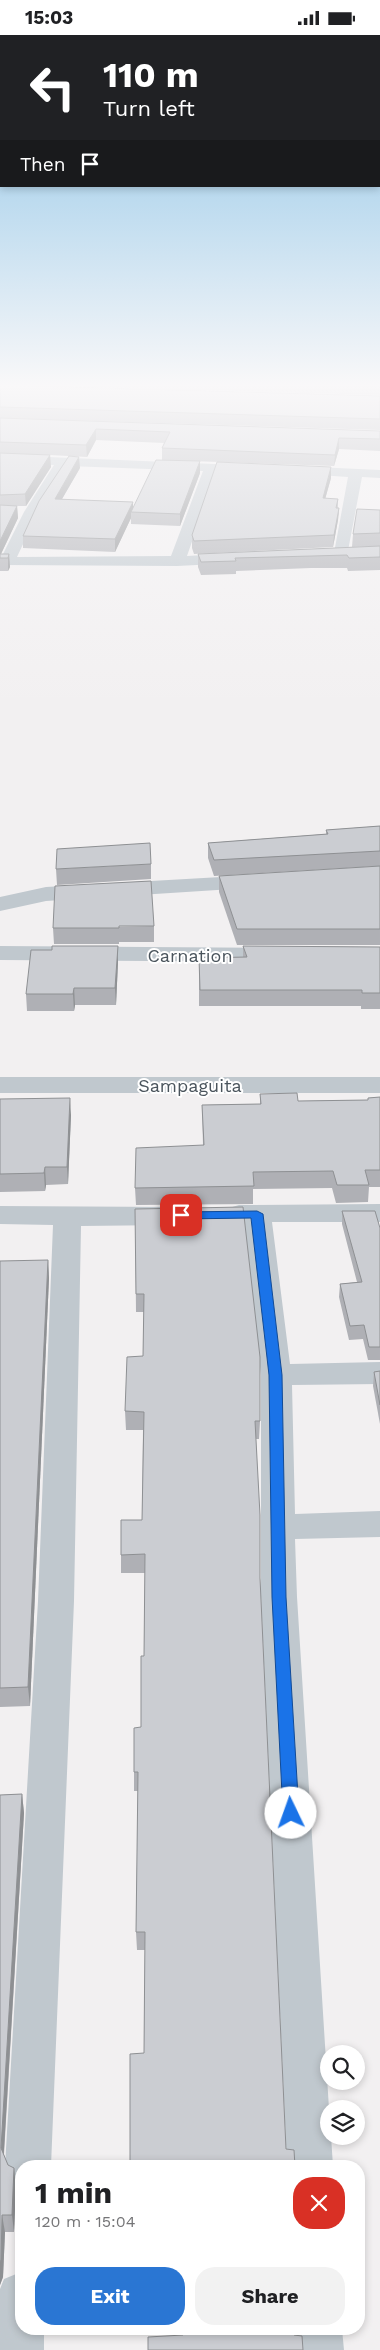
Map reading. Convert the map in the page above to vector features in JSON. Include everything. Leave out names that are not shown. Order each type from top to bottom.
[{"type":"street","points":[[43,493],[31,512],[7,562],[177,561],[254,557]]},
{"type":"street","points":[[177,561],[202,493]]},
{"type":"street","points":[[342,553],[352,493]]},
{"type":"street","points":[[16,512],[31,512]]},
{"type":"street","points":[[322,554],[361,552]]},
{"type":"street","points":[[0,904],[46,894],[272,881]]},
{"type":"street","name":"Carnation","points":[[0,953],[304,955]]},
{"type":"street","name":"Sampaguita","points":[[0,1085],[380,1085]]},
{"type":"street","points":[[0,1215],[67,1217],[380,1213]]},
{"type":"street","points":[[257,1214],[276,1375],[279,1597],[310,2160]]},
{"type":"street","points":[[28,2160],[56,1601],[67,1217]]},
{"type":"street","points":[[276,1375],[380,1373]]},
{"type":"street","points":[[279,1527],[380,1524]]},
{"type":"street","points":[[18,2350],[19,2335]]},
{"type":"street","points":[[318,2335],[319,2350]]},
{"type":"building","points":[[0,493],[26,493],[25,494],[0,495]]},
{"type":"building","points":[[44,493],[58,493],[55,499],[133,502],[115,539],[23,536]]},
{"type":"building","points":[[140,493],[188,493],[180,514],[131,512]]},
{"type":"building","points":[[206,493],[324,493],[323,498],[338,499],[336,508],[339,508],[334,535],[194,541],[192,535]]},
{"type":"building","points":[[0,505],[17,506],[0,541]]},
{"type":"building","points":[[357,509],[380,510],[380,533],[353,534]]},
{"type":"building","points":[[380,546],[380,557],[349,558],[347,555],[235,558],[236,561],[201,562],[198,554]]},
{"type":"building","points":[[0,554],[9,554],[8,558],[0,558]]},
{"type":"building","points":[[380,826],[380,851],[214,860],[208,843],[328,834],[326,830]]},
{"type":"building","points":[[150,843],[151,864],[56,869],[57,849]]},
{"type":"building","points":[[380,866],[380,929],[237,929],[219,876]]},
{"type":"building","points":[[151,881],[154,926],[53,928],[55,886]]},
{"type":"building","points":[[52,946],[118,946],[115,988],[74,988],[73,994],[26,994],[31,950],[52,950]]},
{"type":"building","points":[[243,946],[380,947],[380,993],[362,993],[362,990],[200,990],[199,958],[247,957]]},
{"type":"building","points":[[297,1093],[298,1101],[368,1100],[368,1098],[380,1097],[380,1170],[365,1170],[369,1185],[337,1185],[333,1171],[253,1172],[254,1186],[135,1188],[136,1148],[204,1145],[202,1105],[261,1104],[260,1094]]},
{"type":"building","points":[[70,1098],[67,1167],[45,1167],[44,1173],[0,1174],[0,1099]]},
{"type":"building","points":[[243,1207],[260,1357],[260,1421],[255,1421],[260,1515],[260,1578],[286,2149],[294,2150],[295,2160],[130,2160],[130,2054],[144,2053],[145,1932],[136,1932],[138,1772],[134,1772],[134,1728],[141,1727],[141,1656],[144,1656],[145,1554],[121,1555],[121,1520],[142,1520],[144,1412],[125,1411],[127,1357],[143,1356],[144,1294],[136,1294],[135,1209]]},
{"type":"building","points":[[342,1211],[375,1211],[380,1228],[380,1347],[369,1347],[364,1325],[350,1326],[340,1284],[362,1282]]},
{"type":"building","points":[[48,1260],[28,1687],[0,1688],[0,1261]]},
{"type":"building","points":[[380,1371],[380,1405],[374,1372]]},
{"type":"building","points":[[22,1794],[1,2148],[8,2165],[14,2168],[12,2215],[2,2215],[0,2262],[0,1795]]},
{"type":"building","points":[[183,2335],[294,2335],[302,2336],[303,2350],[148,2350],[148,2337]]},
{"type":"route","points":[[181,1215],[257,1214],[276,1375],[279,1597],[291,1813]]}]
